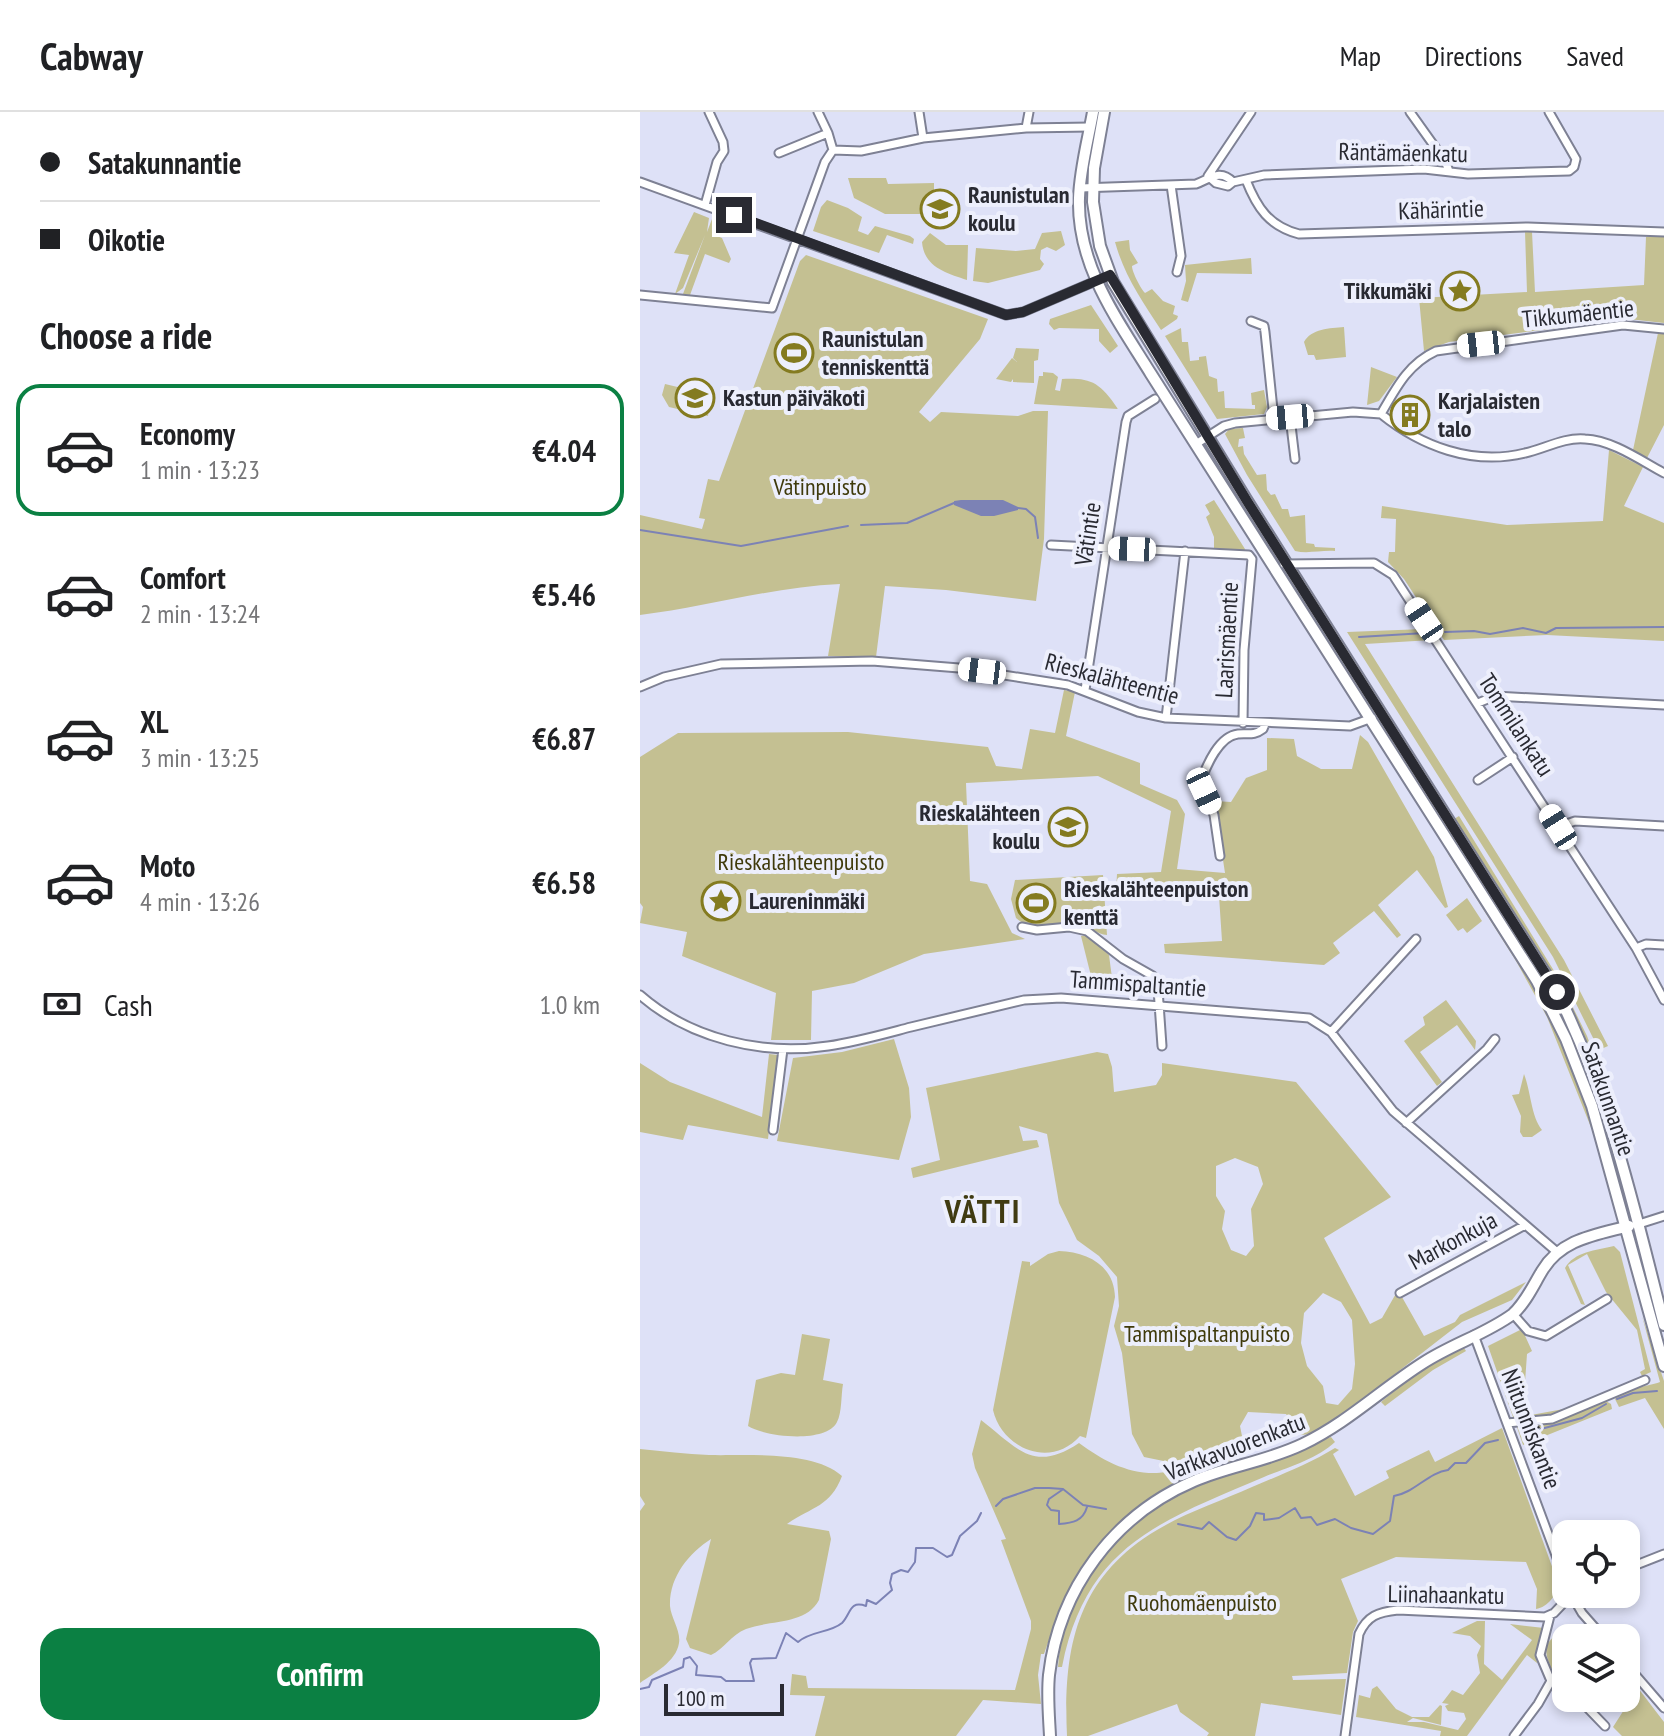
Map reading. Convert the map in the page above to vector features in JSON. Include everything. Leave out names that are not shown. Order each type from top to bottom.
[{"type":"main road","name":"Satakunnantie","points":[[1093,112],[1093,188],[1097,230],[1110,275],[1287,563],[1546,972],[1569,1016],[1603,1102],[1639,1224],[1664,1325]]},
{"type":"main road","name":"Satakunnantie","points":[[1104,112],[1095,128],[1080,188],[1082,233],[1096,282],[1537,981],[1558,1021],[1592,1106],[1664,1366]]},
{"type":"main road","points":[[1557,1252],[1571,1243],[1639,1224]]},
{"type":"main road","name":"Varkkavuorenkatu","points":[[1050,1736],[1049,1678],[1059,1627],[1084,1573],[1106,1544],[1131,1519],[1157,1500],[1195,1480],[1305,1444],[1352,1415],[1418,1366],[1513,1314],[1557,1252]]},
{"type":"street","points":[[705,205],[717,162],[724,151],[709,112]]},
{"type":"street","points":[[818,112],[833,150]]},
{"type":"street","points":[[919,112],[923,138]]},
{"type":"street","points":[[1026,128],[1029,112]]},
{"type":"street","points":[[1208,176],[1251,112]]},
{"type":"street","points":[[1410,112],[1449,171]]},
{"type":"street","name":"Räntämäenkatu","points":[[1080,188],[1200,183],[1208,176],[1228,186],[1264,175],[1424,169],[1483,174],[1565,172],[1572,169],[1576,159],[1549,112]]},
{"type":"street","points":[[833,150],[861,151],[923,138],[1026,128],[1095,128]]},
{"type":"street","points":[[779,153],[828,133]]},
{"type":"street","points":[[640,295],[772,308],[825,162],[833,150]]},
{"type":"street","name":"Kähärintie","points":[[1246,180],[1263,214],[1278,226],[1299,234],[1528,227],[1664,232]]},
{"type":"street","points":[[640,182],[1006,315],[1023,312],[1110,275]]},
{"type":"street","points":[[1171,185],[1181,256],[1177,272]]},
{"type":"street","points":[[1251,321],[1264,326],[1274,419]]},
{"type":"street","name":"Tikkumäentie","points":[[1381,414],[1406,373],[1422,358],[1436,351],[1623,325],[1664,329]]},
{"type":"street","name":"Vätintie","points":[[1085,690],[1128,416],[1155,399]]},
{"type":"street","points":[[1196,444],[1229,424],[1363,412],[1381,414],[1415,438],[1454,453],[1497,457],[1521,454],[1573,439],[1588,439],[1612,446],[1664,473]]},
{"type":"street","points":[[1290,417],[1295,459]]},
{"type":"street","points":[[1051,545],[1185,551],[1166,718]]},
{"type":"street","name":"Laarismäentie","points":[[1185,551],[1249,555],[1252,559],[1244,650],[1243,723]]},
{"type":"street","points":[[1273,564],[1287,563]]},
{"type":"street","name":"Tommilankatu","points":[[1287,563],[1374,563],[1393,575],[1636,948],[1664,1000]]},
{"type":"street","name":"Rieskalähteentie","points":[[640,687],[664,677],[721,664],[872,661],[1001,673],[1085,690],[1112,703],[1166,718],[1350,726],[1382,712]]},
{"type":"street","points":[[1478,703],[1495,696],[1664,705]]},
{"type":"street","points":[[1220,856],[1214,815],[1201,780],[1227,737],[1255,734],[1265,724]]},
{"type":"street","points":[[1478,780],[1513,757]]},
{"type":"street","points":[[1558,827],[1575,821],[1664,826]]},
{"type":"street","points":[[1022,927],[1037,930],[1082,929],[1156,979],[1162,1046]]},
{"type":"street","points":[[1331,1032],[1416,939]]},
{"type":"street","points":[[1636,948],[1646,944],[1664,945]]},
{"type":"street","name":"Tammispaltantie","points":[[640,995],[666,1014],[714,1036],[746,1045],[783,1049],[829,1046],[1034,999],[1061,998],[1302,1017],[1316,1021],[1331,1032],[1387,1104],[1406,1123],[1557,1252]]},
{"type":"street","points":[[1406,1123],[1495,1039]]},
{"type":"street","points":[[773,1130],[783,1049]]},
{"type":"street","points":[[1639,1224],[1664,1216]]},
{"type":"street","name":"Markonkuja","points":[[1400,1293],[1525,1225]]},
{"type":"street","points":[[1513,1314],[1528,1331],[1546,1336],[1607,1299]]},
{"type":"street","name":"Niitunniskantie","points":[[1474,1335],[1552,1544]]},
{"type":"street","points":[[1507,1423],[1552,1419],[1645,1380]]},
{"type":"street","points":[[1640,1563],[1664,1554]]},
{"type":"street","points":[[1514,1736],[1551,1681],[1540,1655],[1550,1616],[1558,1608]]},
{"type":"street","points":[[1579,1608],[1592,1624]]},
{"type":"street","name":"Liinahaankatu","points":[[1345,1736],[1359,1634],[1374,1614],[1398,1610],[1550,1616]]},
{"type":"street","points":[[1640,1680],[1664,1708]]},
{"type":"street","points":[[1592,1712],[1605,1726]]},
{"type":"green space","points":[[848,178],[886,178],[888,184],[934,183],[934,214],[885,214],[854,198]]},
{"type":"green space","points":[[827,200],[862,217],[858,231],[868,235],[875,226],[910,236],[914,239],[913,244],[887,235],[879,253],[813,231],[821,207]]},
{"type":"green space","points":[[694,212],[709,218],[707,232],[712,219],[717,221],[712,234],[722,238],[731,259],[729,263],[705,254],[690,295],[683,294],[705,235],[683,288],[675,294],[689,255],[674,253]]},
{"type":"green space","points":[[1061,231],[1065,245],[1056,251],[1047,247],[1041,250],[1040,259],[1044,264],[1040,270],[988,283],[973,281],[976,248],[1035,249],[1042,233]]},
{"type":"green space","points":[[1525,232],[1532,232],[1535,292],[1644,285],[1646,237],[1664,237],[1664,323],[1628,319],[1449,342],[1424,351],[1419,298],[1527,292]]},
{"type":"green space","points":[[930,233],[946,245],[968,245],[967,280],[937,268],[927,258],[922,242]]},
{"type":"green space","points":[[1129,240],[1130,250],[1138,263],[1132,269],[1143,291],[1152,289],[1163,301],[1175,306],[1173,314],[1178,316],[1177,319],[1161,330],[1123,266],[1115,242]]},
{"type":"green space","name":"Vätinpuisto","points":[[806,255],[988,319],[980,339],[919,412],[930,422],[941,412],[1018,416],[1033,411],[1048,411],[1044,539],[1036,601],[885,586],[876,657],[828,656],[840,584],[789,589],[640,615],[640,515],[702,529],[705,519],[699,518],[708,479],[719,481],[800,261]]},
{"type":"green space","points":[[1251,258],[1252,274],[1197,273],[1188,302],[1181,300],[1186,281],[1185,265]]},
{"type":"green space","points":[[1091,305],[1118,346],[1110,353],[1099,341],[1099,329],[1054,330],[1049,324],[1050,319]]},
{"type":"green space","points":[[1344,327],[1346,357],[1316,360],[1314,355],[1308,355],[1304,342],[1311,334]]},
{"type":"green space","points":[[1181,328],[1182,342],[1188,342],[1190,361],[1206,356],[1209,376],[1217,379],[1218,392],[1224,391],[1225,408],[1255,409],[1251,393],[1264,390],[1267,407],[1264,414],[1217,419],[1165,336]]},
{"type":"green space","points":[[1658,333],[1664,333],[1664,425],[1647,458],[1633,450]]},
{"type":"green space","points":[[1016,348],[1039,349],[1038,360],[1034,361],[1034,383],[996,379],[1012,358],[1017,362],[1013,358]]},
{"type":"green space","points":[[1371,367],[1397,377],[1379,401],[1367,405]]},
{"type":"green space","points":[[1043,372],[1058,377],[1055,390],[1060,391],[1062,379],[1093,383],[1105,392],[1118,409],[1034,404],[1039,376],[1043,376]]},
{"type":"green space","points":[[665,384],[711,395],[708,416],[669,407],[662,395]]},
{"type":"green space","points":[[1243,428],[1245,438],[1239,439],[1238,447],[1243,446],[1244,454],[1257,475],[1266,474],[1267,490],[1271,495],[1275,494],[1282,509],[1288,509],[1290,517],[1305,515],[1306,543],[1315,547],[1335,548],[1335,551],[1295,551],[1225,434],[1229,429]]},
{"type":"green space","points":[[1609,450],[1643,467],[1624,506],[1664,523],[1664,641],[1547,635],[1444,640],[1404,579],[1388,562],[1389,552],[1395,552],[1396,519],[1381,518],[1382,506],[1507,525],[1603,521]]},
{"type":"green space","points":[[1214,500],[1244,551],[1214,549],[1214,537],[1206,517],[1210,514],[1205,505]]},
{"type":"green space","points":[[1424,629],[1432,640],[1365,644],[1564,960],[1608,1046],[1599,1050],[1553,957],[1347,632]]},
{"type":"green space","name":"Rieskalähteenpuisto","points":[[1064,690],[1075,692],[1066,736],[1140,763],[1140,784],[1177,800],[1185,814],[1177,869],[1225,873],[1214,801],[1231,802],[1246,778],[1267,770],[1267,738],[1294,739],[1297,756],[1321,769],[1352,769],[1360,735],[1368,742],[1434,857],[1448,907],[1445,908],[1417,870],[1378,905],[1401,935],[1397,938],[1374,911],[1333,943],[1340,953],[1324,965],[1165,953],[1164,944],[1222,941],[1219,896],[1151,890],[1116,892],[1117,874],[1161,872],[1171,811],[1098,776],[966,783],[970,881],[987,884],[1012,933],[1025,939],[924,954],[854,983],[812,991],[811,1040],[771,1040],[776,993],[682,956],[687,932],[640,923],[643,907],[640,903],[640,757],[678,733],[848,732],[988,747],[996,766],[1022,769],[1030,729],[1055,733]]},
{"type":"green space","points":[[1459,816],[1559,979],[1587,1036],[1613,1106],[1609,1104],[1570,1009],[1544,961],[1454,819]]},
{"type":"green space","points":[[1448,854],[1505,938],[1554,1024],[1581,1085],[1598,1145],[1547,1017],[1516,961]]},
{"type":"green space","points":[[1103,875],[1107,935],[1074,925],[1032,926],[1016,918],[1011,899],[1015,880]]},
{"type":"green space","points":[[1467,898],[1482,921],[1467,933],[1463,928],[1458,931],[1446,915]]},
{"type":"green space","points":[[1088,935],[1109,955],[1112,978],[1105,991],[1095,992],[1081,936]]},
{"type":"green space","points":[[1446,1000],[1476,1041],[1475,1050],[1457,1025],[1420,1052],[1442,1082],[1437,1086],[1404,1041],[1425,1025],[1423,1017]]},
{"type":"green space","points":[[894,1039],[909,1088],[911,1117],[899,1160],[777,1141],[793,1058],[842,1052]]},
{"type":"green space","name":"Tammispaltanpuisto","points":[[1097,1052],[1108,1054],[1114,1092],[1156,1085],[1162,1075],[1162,1063],[1296,1082],[1391,1197],[1324,1238],[1370,1324],[1382,1318],[1398,1290],[1424,1336],[1526,1282],[1512,1300],[1462,1322],[1337,1419],[1310,1434],[1301,1435],[1286,1414],[1248,1412],[1240,1426],[1243,1441],[1232,1461],[1198,1468],[1144,1457],[1132,1434],[1122,1353],[1114,1326],[1119,1306],[1117,1277],[1099,1256],[1077,1240],[1059,1203],[1047,1134],[1019,1126],[1023,1141],[1037,1140],[1039,1147],[913,1178],[911,1168],[940,1160],[926,1088]],"holes":[[[1235,1158],[1258,1167],[1263,1184],[1251,1209],[1254,1246],[1246,1256],[1231,1250],[1222,1229],[1225,1211],[1216,1196],[1216,1166]],[[1323,1293],[1341,1302],[1352,1320],[1355,1364],[1352,1389],[1338,1405],[1326,1403],[1323,1386],[1307,1366],[1301,1343],[1304,1313]]]},
{"type":"green space","points":[[769,1054],[778,1055],[768,1139],[688,1125],[683,1140],[640,1132],[640,1063],[670,1082],[762,1117]]},
{"type":"green space","points":[[1524,1074],[1542,1130],[1532,1137],[1523,1137],[1520,1132],[1521,1116],[1512,1095],[1519,1094]]},
{"type":"green space","points":[[1614,1246],[1620,1252],[1651,1372],[1642,1376],[1640,1372],[1645,1369],[1637,1330],[1606,1292],[1587,1254],[1568,1265],[1585,1305],[1581,1304],[1565,1268],[1574,1258],[1580,1255]]},
{"type":"green space","points":[[1059,1251],[1079,1254],[1097,1262],[1110,1276],[1115,1297],[1086,1438],[1080,1436],[1068,1446],[1042,1453],[1017,1444],[1006,1435],[993,1410],[1022,1261],[1030,1262],[1030,1266]]},
{"type":"green space","points":[[1642,1316],[1664,1381],[1664,1429],[1645,1398],[1619,1407],[1615,1399],[1629,1390],[1660,1382]]},
{"type":"green space","points":[[1522,1329],[1532,1351],[1527,1354],[1523,1411],[1531,1415],[1569,1408],[1542,1418],[1513,1417],[1488,1346]]},
{"type":"green space","points":[[802,1334],[830,1339],[823,1380],[843,1384],[837,1422],[831,1429],[808,1436],[768,1433],[748,1426],[756,1380],[781,1373],[795,1375]]},
{"type":"green space","points":[[1464,1348],[1466,1351],[1433,1370],[1385,1406],[1381,1402],[1417,1372]]},
{"type":"green space","points":[[1604,1400],[1611,1404],[1612,1409],[1523,1445],[1516,1424],[1558,1419]]},
{"type":"green space","points":[[981,1420],[1027,1454],[1050,1456],[1079,1443],[1125,1468],[1146,1473],[1176,1472],[1188,1477],[1158,1494],[1113,1529],[1081,1571],[1044,1654],[1041,1654],[1038,1675],[1041,1704],[983,1700],[956,1736],[815,1736],[825,1696],[790,1695],[792,1674],[806,1676],[808,1688],[1015,1690],[1031,1621],[1001,1540],[1006,1539],[975,1468],[972,1454]]},
{"type":"green space","name":"Ruohomäenpuisto","points":[[1502,1428],[1552,1566],[1552,1598],[1548,1603],[1536,1609],[1537,1589],[1526,1562],[1396,1557],[1341,1579],[1358,1621],[1353,1632],[1347,1673],[1292,1676],[1293,1680],[1346,1679],[1341,1715],[1261,1703],[1255,1736],[1207,1736],[1209,1733],[1180,1712],[1177,1704],[1088,1736],[1067,1736],[1068,1674],[1080,1618],[1108,1570],[1130,1549],[1180,1518],[1335,1448],[1339,1450],[1333,1454],[1355,1496],[1389,1478],[1386,1471],[1429,1450],[1435,1462]]},
{"type":"green space","points":[[1331,1437],[1335,1442],[1319,1453],[1192,1508],[1133,1543],[1109,1565],[1089,1592],[1073,1626],[1062,1667],[1058,1667],[1063,1638],[1084,1583],[1120,1536],[1167,1500],[1194,1487],[1293,1455]]},
{"type":"green space","points":[[640,1449],[700,1455],[797,1458],[829,1468],[842,1476],[826,1500],[787,1524],[829,1531],[831,1539],[819,1600],[813,1608],[796,1618],[746,1629],[711,1655],[690,1648],[686,1639],[711,1539],[688,1559],[673,1585],[670,1606],[679,1634],[677,1650],[664,1666],[640,1683],[640,1511],[645,1504],[640,1496]]},
{"type":"green space","points":[[1477,1621],[1485,1621],[1484,1664],[1502,1680],[1532,1640],[1510,1624],[1544,1628],[1536,1653],[1537,1663],[1527,1655],[1467,1736],[1440,1736],[1441,1731],[1356,1717],[1359,1695],[1370,1698],[1372,1689],[1377,1686],[1396,1709],[1412,1717],[1429,1717],[1442,1706],[1441,1725],[1413,1718],[1407,1722],[1424,1722],[1458,1730],[1466,1719],[1464,1713],[1448,1711],[1445,1706],[1449,1704],[1442,1703],[1452,1690],[1463,1695],[1480,1673],[1477,1655],[1481,1646],[1470,1636],[1452,1633]]},
{"type":"green space","points":[[1552,1638],[1552,1669],[1546,1651]]},
{"type":"green space","points":[[1640,1691],[1664,1722],[1664,1736],[1622,1736],[1613,1727],[1623,1712],[1640,1712]]},
{"type":"water","points":[[1003,500],[1018,507],[1018,510],[981,516],[954,505],[954,501]]},
{"type":"waterway","points":[[861,525],[907,523],[954,503]]},
{"type":"waterway","points":[[1018,508],[1026,509],[1035,517],[1038,538]]},
{"type":"waterway","points":[[640,530],[741,546],[848,526]]},
{"type":"waterway","points":[[1445,632],[1490,634],[1523,628],[1546,633],[1556,628],[1664,627]]},
{"type":"waterway","points":[[1359,637],[1425,633]]},
{"type":"waterway","points":[[1617,1399],[1633,1393],[1657,1391]]},
{"type":"waterway","points":[[1526,1433],[1582,1418],[1606,1404]]},
{"type":"waterway","points":[[1178,1524],[1202,1529],[1209,1522],[1227,1537],[1236,1540],[1250,1526],[1256,1513],[1264,1514],[1264,1520],[1279,1518],[1295,1508],[1301,1518],[1311,1517],[1317,1525],[1335,1519],[1351,1528],[1373,1534],[1390,1521],[1394,1496],[1434,1474],[1448,1470],[1455,1463],[1466,1463],[1485,1443],[1498,1440]]},
{"type":"waterway","points":[[996,1506],[1003,1499],[1035,1488],[1049,1488],[1063,1489],[1083,1505],[1106,1509]]},
{"type":"waterway","points":[[1062,1490],[1049,1499],[1047,1505],[1051,1510],[1059,1511],[1059,1524],[1077,1520],[1087,1507]]},
{"type":"waterway","points":[[640,1689],[649,1687],[652,1680],[683,1667],[684,1659],[690,1657],[697,1666],[696,1675],[721,1677],[726,1681],[754,1681],[752,1659],[776,1658],[786,1633],[798,1642],[842,1623],[853,1606],[866,1606],[867,1600],[876,1604],[892,1590],[892,1574],[901,1570],[908,1572],[915,1562],[916,1548],[933,1548],[947,1557],[952,1555],[960,1536],[977,1521],[981,1513]]},
{"type":"place","name":"Raunistulan koulu","points":[[940,209]]},
{"type":"place","name":"Tikkumäki","points":[[1460,291]]},
{"type":"place","name":"Raunistulan tenniskenttä","points":[[794,353]]},
{"type":"place","name":"Kastun päiväkoti","points":[[695,398]]},
{"type":"place","name":"Karjalaisten talo","points":[[1410,415]]},
{"type":"place","name":"Rieskalähteen koulu","points":[[1068,827]]},
{"type":"place","name":"Laureninmäki","points":[[721,901]]},
{"type":"place","name":"Rieskalähteenpuiston kenttä","points":[[1036,903]]},
{"type":"district","name":"VÄTTI","points":[[983,1212]]},
{"type":"route","points":[[734,215],[1006,315],[1023,312],[1110,275],[1247,501],[1557,992]]}]
